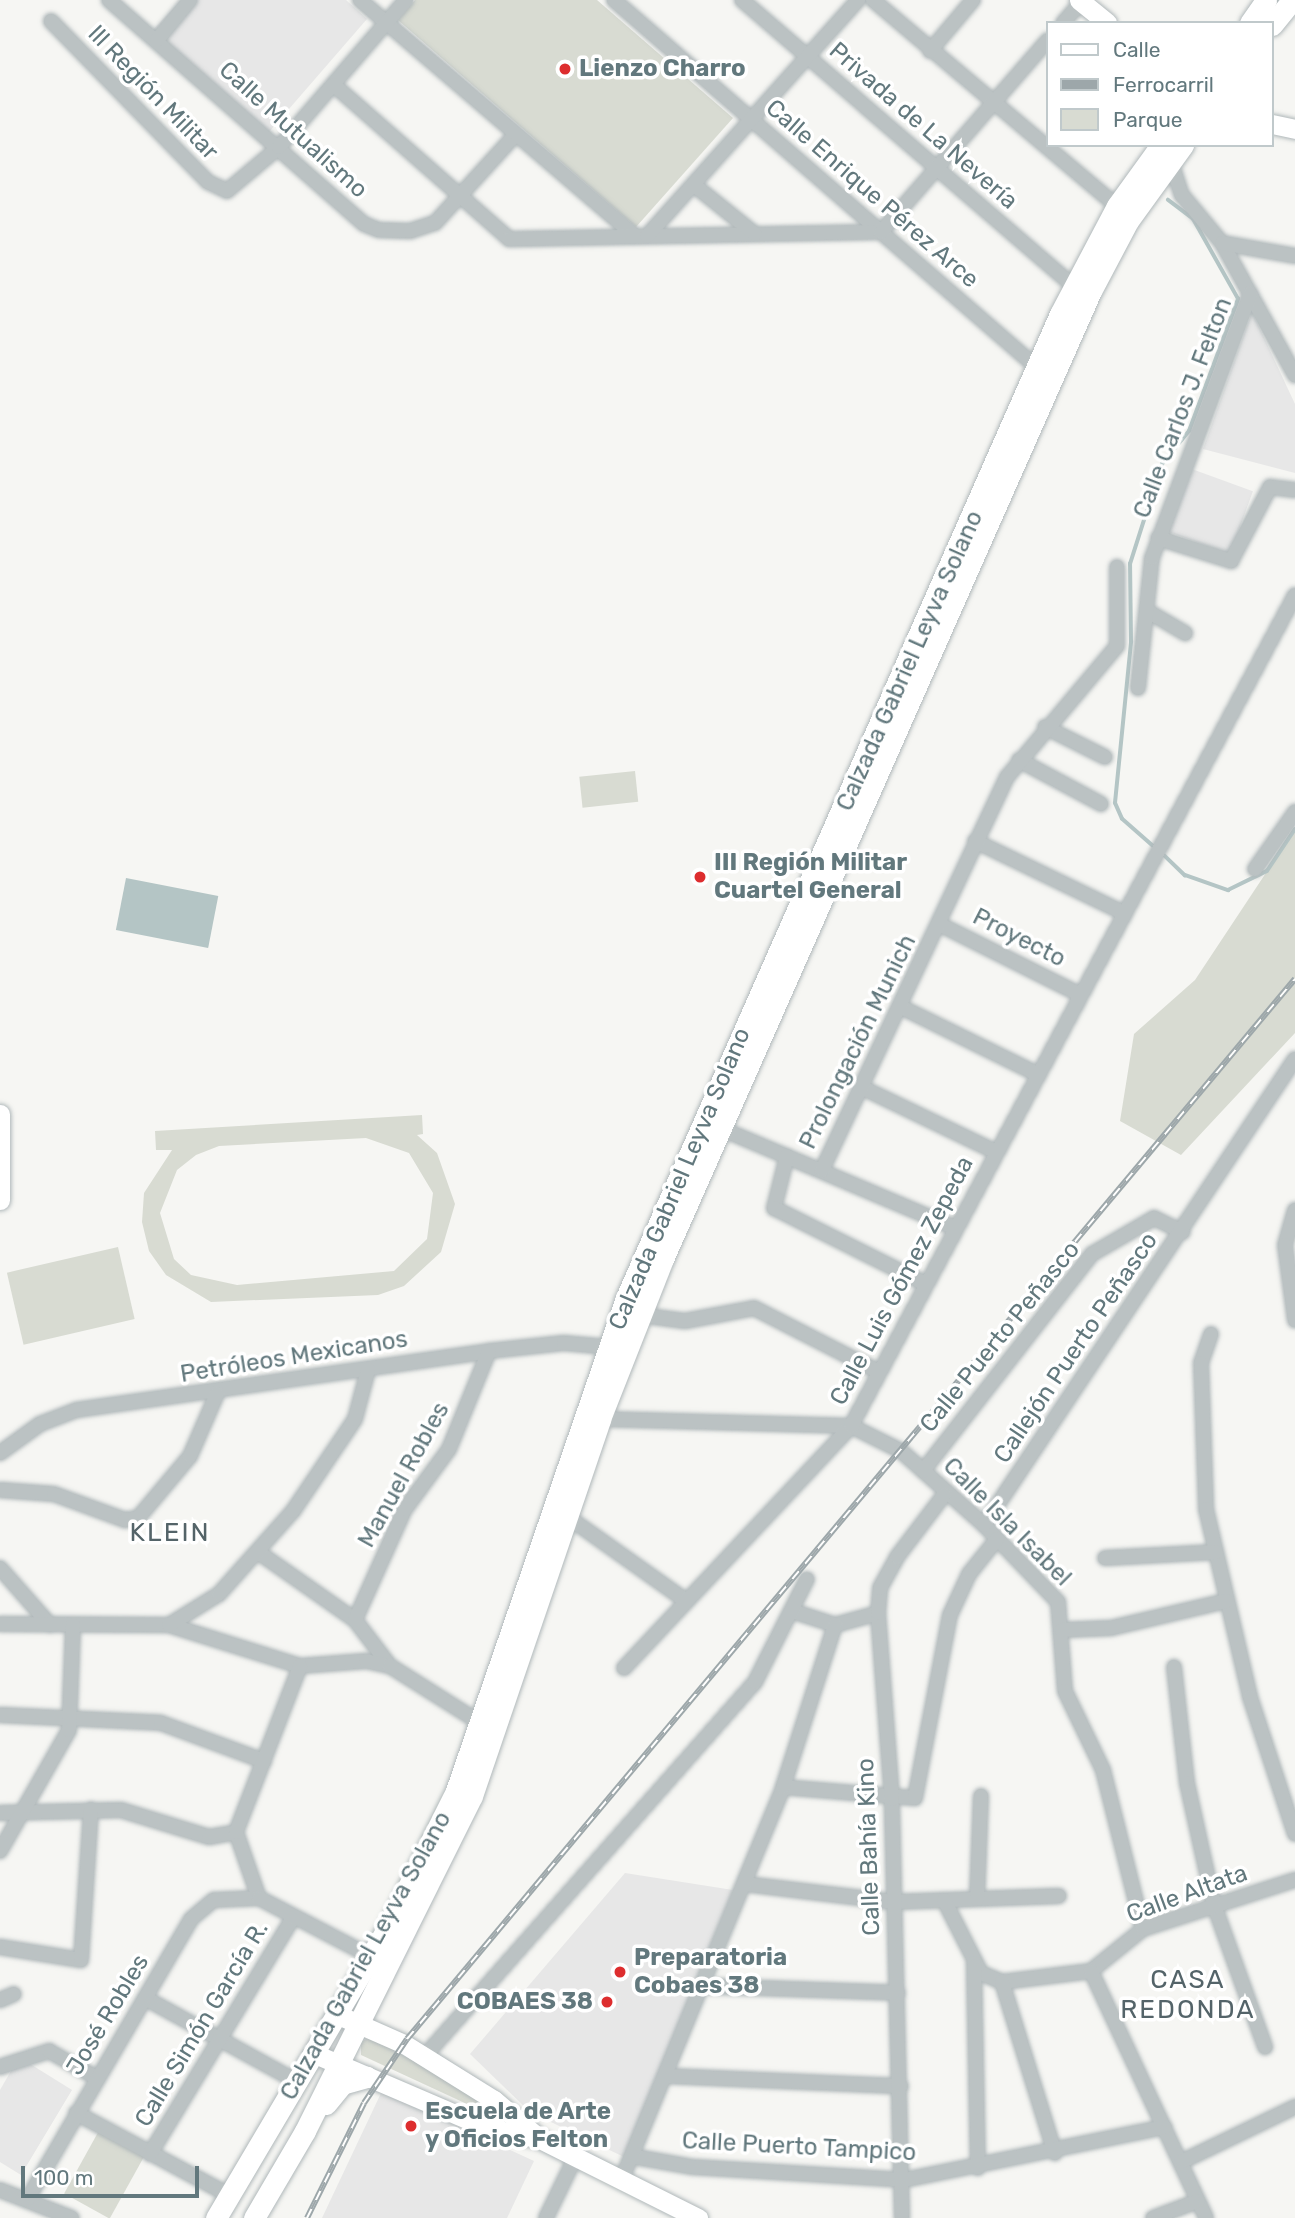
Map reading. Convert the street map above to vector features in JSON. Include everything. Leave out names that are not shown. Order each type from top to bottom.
[{"type":"main road","points":[[1251,21],[1266,0]]},
{"type":"main road","points":[[1274,22],[1292,0]]},
{"type":"main road","name":"Calzada Gabriel Leyva Solano","points":[[216,2218],[315,2054],[346,2019],[472,1796],[600,1419],[640,1315],[663,1259],[725,1130],[873,767],[1044,372],[1073,286],[1118,206],[1171,151]]},
{"type":"main road","name":"Calzada Gabriel Leyva Solano","points":[[1044,372],[1110,251],[1171,151]]},
{"type":"main road","name":"Calzada Gabriel Leyva Solano","points":[[254,2218],[305,2130],[336,2064],[346,2019],[370,1956],[426,1854],[482,1724],[608,1347],[704,1121],[873,767]]},
{"type":"main road","points":[[305,2130],[342,2084],[367,2077]]},
{"type":"street","name":"Calle Mutualismo","points":[[109,0],[379,230],[410,231],[435,223],[461,199],[516,134]]},
{"type":"street","points":[[157,40],[190,0]]},
{"type":"street","points":[[360,0],[516,134],[641,236]]},
{"type":"street","points":[[279,147],[406,0]]},
{"type":"street","name":"Privada de La Nevería","points":[[742,0],[1073,286]]},
{"type":"street","points":[[641,236],[694,185],[858,0]]},
{"type":"street","points":[[873,0],[992,105],[1118,206]]},
{"type":"street","points":[[930,51],[973,0]]},
{"type":"street","points":[[1065,21],[1081,1],[1105,21]]},
{"type":"street","name":"Calle Enrique Pérez Arce","points":[[624,3],[752,120],[1044,372]]},
{"type":"street","name":"lll Región Militar","points":[[51,21],[208,183],[227,191],[279,147]]},
{"type":"street","points":[[334,85],[509,239],[881,232],[1046,42]]},
{"type":"street","points":[[1274,124],[1295,129]]},
{"type":"street","points":[[1171,151],[1182,195],[1222,243],[1295,375]]},
{"type":"street","points":[[694,185],[755,234]]},
{"type":"street","points":[[1222,243],[1295,256]]},
{"type":"street","name":"Calle Carlos J. Felton","points":[[1138,688],[1158,538],[1251,294]]},
{"type":"street","points":[[1158,538],[1224,561],[1236,559],[1270,487],[1295,490]]},
{"type":"street","name":"Prolongación Munich","points":[[822,1170],[901,1007],[975,841],[1019,760],[1045,727],[1112,654],[1122,615],[1118,567]]},
{"type":"street","name":"Calle Luis Gómez Zepeda","points":[[624,1668],[851,1426],[1147,864],[1295,595]]},
{"type":"street","points":[[1149,612],[1185,634]]},
{"type":"street","points":[[1045,727],[1105,757]]},
{"type":"street","points":[[1019,760],[1101,804]]},
{"type":"street","points":[[1255,869],[1295,812]]},
{"type":"street","points":[[975,841],[1122,912]]},
{"type":"street","name":"Proyecto","points":[[939,924],[1079,994]]},
{"type":"street","points":[[901,1007],[1037,1074]]},
{"type":"street","name":"Callejón Puerto Peñasco","points":[[984,1525],[1183,1231],[1295,1059]]},
{"type":"street","points":[[863,1088],[996,1152]]},
{"type":"street","points":[[0,1114],[0,1200]]},
{"type":"street","points":[[704,1121],[955,1228]]},
{"type":"street","points":[[787,1156],[774,1208],[926,1284]]},
{"type":"street","points":[[1295,1210],[1285,1245],[1295,1320]]},
{"type":"street","name":"Calle Puerto Peñasco","points":[[923,1471],[1086,1261],[1154,1218],[1183,1231]]},
{"type":"street","points":[[640,1315],[685,1321],[754,1308],[879,1372]]},
{"type":"street","points":[[1211,1334],[1201,1363],[1201,1466],[1226,1601],[1295,1834]]},
{"type":"street","name":"Petróleos Mexicanos","points":[[0,1453],[40,1424],[76,1410],[217,1394],[489,1351],[564,1343],[608,1347]]},
{"type":"street","name":"Manuel Robles","points":[[355,1620],[405,1509],[449,1449],[489,1351]]},
{"type":"street","points":[[169,1625],[219,1594],[258,1552],[314,1483],[355,1419],[368,1370]]},
{"type":"street","points":[[0,1490],[54,1494],[125,1520],[138,1518],[190,1456],[217,1394]]},
{"type":"street","points":[[600,1419],[851,1426]]},
{"type":"street","name":"Calle Isla Isabel","points":[[851,1426],[882,1438],[923,1471],[944,1495],[984,1525],[1032,1581],[1054,1594],[1062,1630],[1065,1691],[1103,1770],[1143,1929]]},
{"type":"street","name":"Calle Bahía Kino","points":[[902,2218],[904,2180],[892,1799],[878,1613],[880,1588],[897,1557],[944,1495]]},
{"type":"street","points":[[568,1517],[686,1601]]},
{"type":"street","points":[[783,1787],[911,1800],[917,1794],[950,1615],[969,1574],[997,1539]]},
{"type":"street","points":[[258,1552],[355,1620],[390,1666]]},
{"type":"street","points":[[1105,1558],[1216,1552]]},
{"type":"street","points":[[0,1568],[50,1625]]},
{"type":"street","points":[[424,2057],[755,1682],[807,1578]]},
{"type":"street","points":[[1062,1630],[1111,1628],[1226,1601]]},
{"type":"street","points":[[792,1611],[835,1625],[878,1613]]},
{"type":"street","points":[[0,1624],[169,1625],[300,1667],[366,1661],[390,1666],[482,1724]]},
{"type":"street","points":[[0,1851],[20,1813],[58,1754],[74,1716],[73,1625]]},
{"type":"street","points":[[621,2180],[636,2157],[783,1787],[835,1625]]},
{"type":"street","points":[[300,1667],[236,1832],[259,1898],[370,1956]]},
{"type":"street","points":[[1174,1667],[1187,1783],[1214,1905],[1265,2047]]},
{"type":"street","points":[[0,1715],[74,1716],[170,1726],[264,1761]]},
{"type":"street","points":[[978,1899],[981,1796]]},
{"type":"street","points":[[0,1814],[91,1809],[152,1816],[209,1837],[236,1832]]},
{"type":"street","points":[[0,1947],[63,1961],[82,1958],[91,1809]]},
{"type":"street","name":"Calle Altata","points":[[1091,1971],[1143,1929],[1295,1880]]},
{"type":"street","points":[[744,1884],[894,1902],[1059,1896]]},
{"type":"street","name":"José Robles","points":[[27,2200],[76,2113],[201,1909],[229,1895],[259,1898]]},
{"type":"street","points":[[944,1900],[974,1961],[986,1977],[1002,1982],[1091,1971],[1206,2218]]},
{"type":"street","name":"Calle Simón García R.","points":[[150,2154],[293,1918]]},
{"type":"street","points":[[974,1961],[978,2168]]},
{"type":"street","points":[[1002,1982],[1055,2153]]},
{"type":"street","points":[[702,1986],[898,1993]]},
{"type":"street","points":[[0,2000],[14,1993]]},
{"type":"street","points":[[145,1998],[299,2082]]},
{"type":"street","points":[[346,2019],[424,2057],[494,2100],[540,2139],[698,2218]]},
{"type":"street","points":[[0,2067],[49,2051],[97,2078]]},
{"type":"street","points":[[315,2054],[485,2127],[540,2139]]},
{"type":"street","points":[[668,2076],[901,2086]]},
{"type":"street","points":[[1181,2162],[1295,2108]]},
{"type":"street","points":[[76,2113],[229,2194]]},
{"type":"street","name":"Calle Puerto Tampico","points":[[636,2157],[904,2180],[1055,2153],[1165,2127]]},
{"type":"street","points":[[546,2218],[575,2158]]},
{"type":"street","points":[[0,2190],[72,2218]]},
{"type":"street","points":[[1153,2218],[1198,2201]]},
{"type":"shaded area","points":[[181,0],[346,0],[367,19],[269,132],[152,31]]},
{"type":"shaded area","points":[[1252,312],[1295,404],[1295,473],[1203,449]]},
{"type":"shaded area","points":[[1189,468],[1253,491],[1230,554],[1166,531]]},
{"type":"shaded area","points":[[126,878],[218,896],[208,948],[116,930]]},
{"type":"shaded area","name":"Preparatoria Cobaes 38","points":[[625,1873],[733,1890],[624,2157],[530,2112],[470,2054]]},
{"type":"shaded area","points":[[19,2057],[72,2090],[21,2175],[0,2162],[0,2090]]},
{"type":"shaded area","name":"Escuela de Arte y Oficios Felton","points":[[382,2091],[534,2161],[507,2218],[322,2218]]},
{"type":"green space","name":"Lienzo Charro","points":[[415,0],[597,0],[733,118],[636,227],[398,20]]},
{"type":"green space","points":[[635,771],[638,802],[583,808],[579,777]]},
{"type":"green space","points":[[1295,829],[1295,1033],[1181,1155],[1120,1121],[1134,1034],[1195,980]]},
{"type":"green space","points":[[422,1115],[423,1134],[417,1135],[437,1153],[455,1204],[441,1252],[404,1286],[378,1295],[211,1302],[166,1275],[149,1251],[142,1222],[144,1193],[172,1150],[156,1150],[155,1131]],"holes":[[[366,1138],[409,1153],[433,1193],[427,1239],[394,1271],[237,1285],[191,1275],[174,1259],[160,1213],[177,1170],[196,1155],[219,1146]]]},
{"type":"green space","points":[[118,1247],[135,1319],[24,1345],[7,1273]]},
{"type":"green space","points":[[370,2037],[479,2097],[477,2103],[469,2105],[361,2055],[361,2042]]},
{"type":"green space","points":[[101,2127],[146,2152],[110,2218],[64,2193]]},
{"type":"waterway","points":[[1156,849],[1122,819],[1115,803],[1131,642],[1130,564],[1162,464],[1189,431],[1238,299],[1193,219],[1168,200]]},
{"type":"waterway","points":[[1162,853],[1185,875],[1228,890],[1267,871],[1295,829]]},
{"type":"railway","points":[[307,2218],[364,2103],[407,2039],[1295,979]]},
{"type":"place","name":"Lienzo Charro","points":[[565,69]]},
{"type":"place","name":"III Región Militar Cuartel General","points":[[700,877]]},
{"type":"place","name":"Preparatoria Cobaes 38","points":[[620,1972]]},
{"type":"place","name":"COBAES 38","points":[[607,2002]]},
{"type":"place","name":"Escuela de Arte y Oficios Felton","points":[[411,2126]]},
{"type":"district","name":"KLEIN","points":[[170,1533]]},
{"type":"district","name":"CASA REDONDA","points":[[1188,1994]]}]
